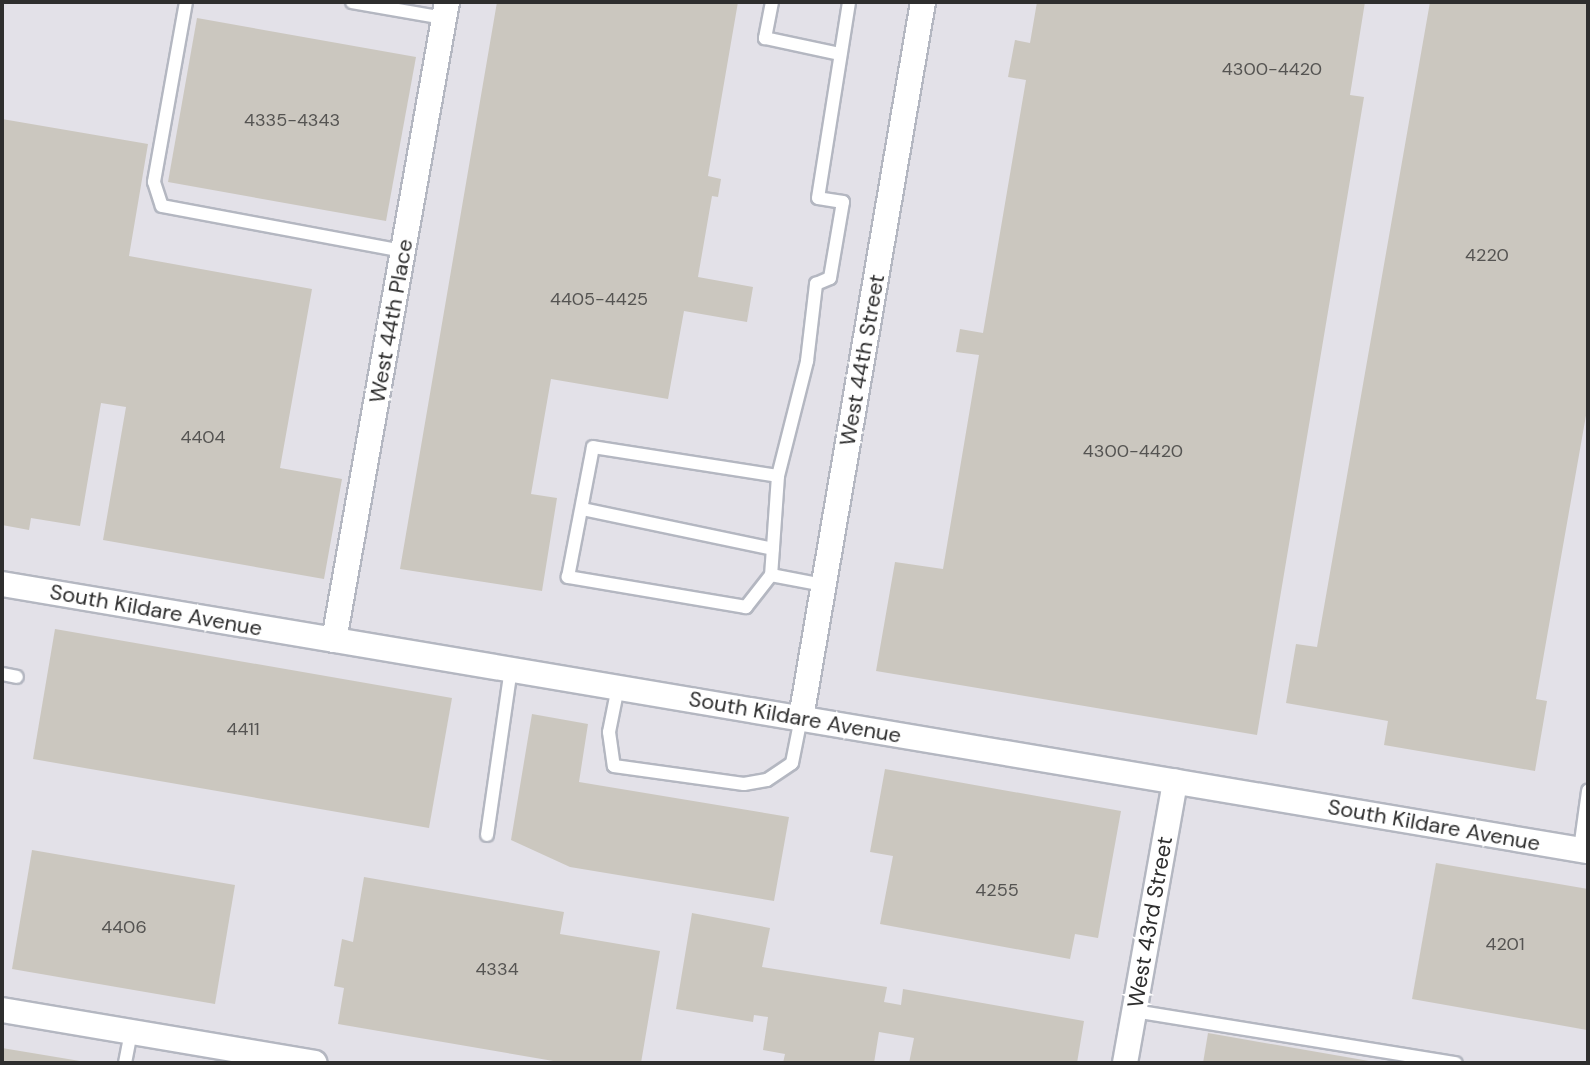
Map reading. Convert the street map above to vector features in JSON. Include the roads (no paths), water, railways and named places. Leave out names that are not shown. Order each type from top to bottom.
[{"type":"street","name":"West 44th Street","points":[[801,718],[923,2]]},
{"type":"street","name":"West 44th Place","points":[[334,640],[446,10]]},
{"type":"street","name":"South Kildare Avenue","points":[[2,584],[1584,850]]},
{"type":"street","name":"West 43rd Street","points":[[1125,1063],[1175,781]]},
{"type":"street","points":[[2,1010],[315,1063]]},
{"type":"lane","points":[[186,2],[154,182],[162,206],[403,251]]},
{"type":"lane","points":[[352,2],[446,10]]},
{"type":"lane","points":[[772,2],[765,38],[840,54]]},
{"type":"lane","points":[[778,476],[593,447],[568,577],[746,607],[771,575],[778,476],[807,361],[816,284],[830,278],[843,202],[818,198],[849,2]]},
{"type":"lane","points":[[583,509],[773,549]]},
{"type":"lane","points":[[771,575],[824,585]]},
{"type":"lane","points":[[487,835],[511,669]]},
{"type":"lane","points":[[2,674],[17,677]]},
{"type":"lane","points":[[618,687],[609,732],[614,766],[744,784],[767,780],[792,763],[801,718]]},
{"type":"lane","points":[[1584,850],[1588,791]]},
{"type":"lane","points":[[1134,1011],[1456,1063]]},
{"type":"lane","points":[[125,1063],[131,1032]]}]
